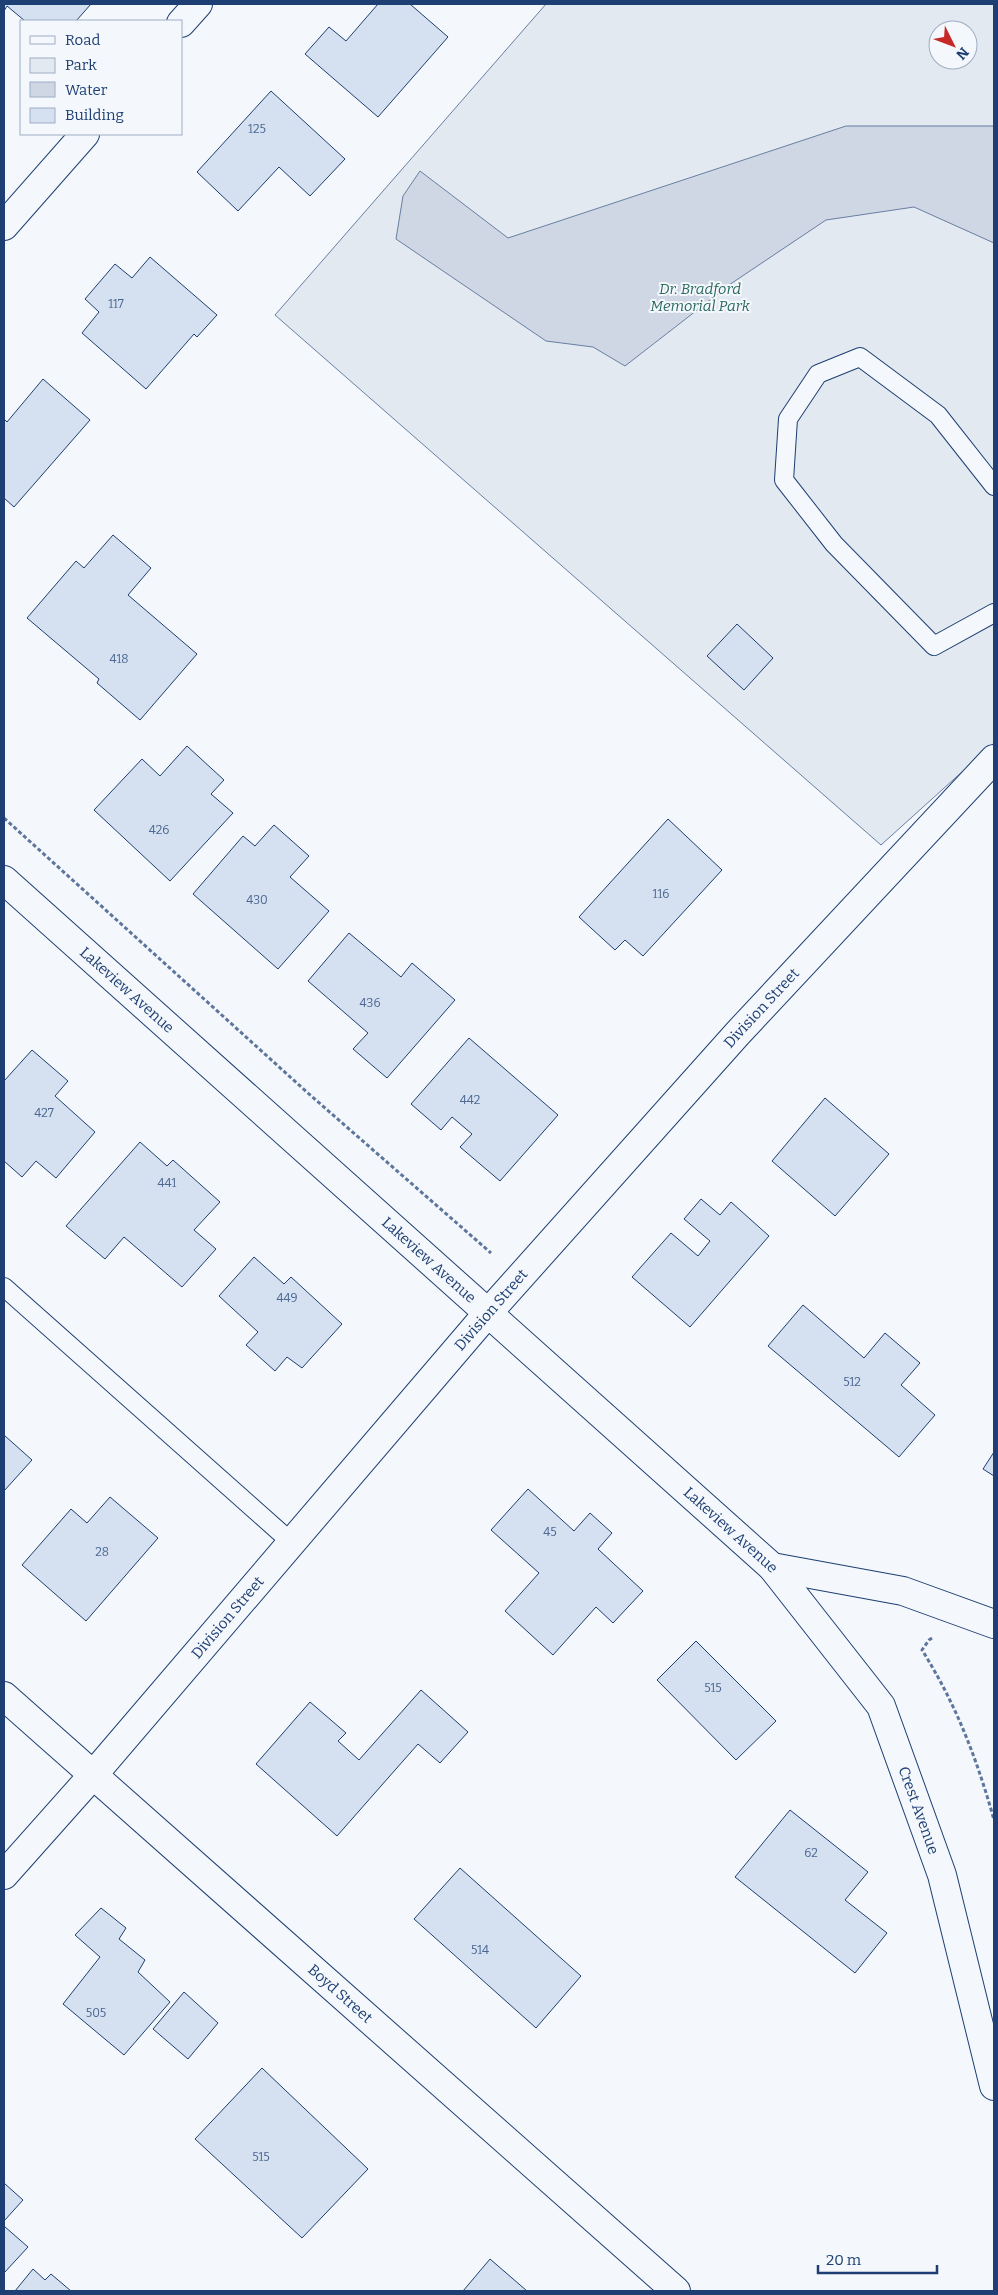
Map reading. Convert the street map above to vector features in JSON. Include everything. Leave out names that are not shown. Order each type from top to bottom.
[{"type":"street","points":[[182,22],[198,4]]},
{"type":"street","points":[[9,210],[83,135]]},
{"type":"street","name":"Division Street","points":[[4,1874],[92,1775],[487,1314],[738,1033],[994,759]]},
{"type":"street","name":"Lakeview Avenue","points":[[4,880],[772,1568],[903,1591],[994,1624]]},
{"type":"street","name":"Crest Avenue","points":[[772,1568],[881,1706],[942,1875],[994,2086]]},
{"type":"street","name":"Boyd Street","points":[[4,1696],[676,2291]]},
{"type":"lane","points":[[994,486],[938,415],[860,357],[818,374],[788,419],[784,480],[834,544],[934,646],[994,613]]},
{"type":"lane","points":[[4,1287],[291,1542]]},
{"type":"path","points":[[4,818],[309,1094],[491,1253]]},
{"type":"path","points":[[935,1638],[929,1640],[922,1650],[940,1680],[978,1762],[994,1820]]},
{"type":"green space","name":"Dr. Bradford Memorial Park","points":[[546,4],[994,4],[994,743],[881,845],[275,315]]},
{"type":"water","points":[[846,126],[994,126],[994,243],[914,207],[826,220],[732,283],[625,366],[593,347],[546,341],[396,239],[403,196],[420,171],[508,238]]},
{"type":"building","points":[[4,4],[91,4],[77,20],[24,20],[7,6],[4,11]]},
{"type":"building","points":[[378,4],[410,4],[448,37],[378,117],[305,54],[329,27],[346,41]]},
{"type":"building","points":[[271,91],[345,159],[310,196],[279,167],[238,211],[197,172]]},
{"type":"building","points":[[150,257],[217,315],[197,337],[194,334],[146,389],[82,333],[99,312],[85,299],[115,264],[132,278]]},
{"type":"building","points":[[43,379],[90,420],[14,507],[4,498],[4,419],[7,422]]},
{"type":"building","points":[[113,535],[151,568],[128,595],[197,654],[140,720],[97,683],[99,679],[27,618],[76,561],[84,568]]},
{"type":"building","points":[[737,624],[773,658],[744,690],[707,656]]},
{"type":"building","points":[[187,746],[224,780],[211,794],[233,813],[170,881],[94,810],[142,759],[160,776]]},
{"type":"building","points":[[668,819],[722,870],[643,956],[625,940],[615,950],[579,917]]},
{"type":"building","points":[[274,825],[309,856],[290,877],[329,911],[278,969],[193,894],[243,836],[255,846]]},
{"type":"building","points":[[349,933],[401,977],[412,963],[455,1000],[387,1078],[353,1049],[368,1033],[308,981]]},
{"type":"building","points":[[469,1038],[558,1115],[500,1181],[460,1147],[472,1134],[452,1117],[441,1130],[411,1104]]},
{"type":"building","points":[[32,1050],[68,1081],[55,1096],[95,1132],[56,1178],[36,1161],[22,1177],[4,1161],[4,1081]]},
{"type":"building","points":[[825,1098],[889,1154],[835,1216],[772,1161]]},
{"type":"building","points":[[140,1142],[167,1166],[173,1160],[220,1202],[194,1230],[216,1249],[182,1287],[124,1237],[105,1259],[66,1226]]},
{"type":"building","points":[[701,1199],[720,1215],[731,1202],[769,1236],[690,1327],[632,1277],[671,1233],[698,1256],[710,1241],[684,1219]]},
{"type":"building","points":[[254,1257],[284,1284],[291,1277],[342,1324],[302,1368],[287,1357],[275,1371],[246,1345],[258,1332],[219,1296]]},
{"type":"building","points":[[803,1305],[864,1358],[885,1333],[920,1363],[901,1385],[935,1415],[899,1457],[768,1346]]},
{"type":"building","points":[[4,1435],[32,1460],[4,1491]]},
{"type":"building","points":[[994,1452],[994,1476],[983,1469]]},
{"type":"building","points":[[528,1489],[574,1531],[590,1513],[612,1533],[598,1549],[643,1591],[613,1623],[596,1607],[553,1655],[505,1611],[539,1573],[491,1530]]},
{"type":"building","points":[[110,1497],[158,1538],[86,1621],[22,1565],[71,1509],[87,1523]]},
{"type":"building","points":[[696,1641],[776,1721],[736,1760],[657,1680]]},
{"type":"building","points":[[421,1690],[468,1732],[440,1763],[418,1744],[337,1836],[256,1764],[310,1702],[346,1733],[338,1741],[359,1760]]},
{"type":"building","points":[[790,1810],[868,1872],[845,1900],[887,1933],[855,1973],[735,1877]]},
{"type":"building","points":[[460,1868],[581,1976],[536,2028],[414,1919]]},
{"type":"building","points":[[101,1908],[126,1928],[119,1939],[145,1960],[138,1972],[170,2002],[124,2055],[63,2004],[100,1957],[75,1935]]},
{"type":"building","points":[[184,1992],[218,2023],[188,2059],[153,2029]]},
{"type":"building","points":[[262,2068],[368,2169],[302,2238],[195,2139]]},
{"type":"building","points":[[4,2183],[23,2200],[4,2221]]},
{"type":"building","points":[[4,2226],[28,2247],[4,2273]]},
{"type":"building","points":[[490,2259],[527,2291],[463,2291]]},
{"type":"building","points":[[33,2269],[45,2280],[51,2274],[71,2291],[15,2291]]}]
